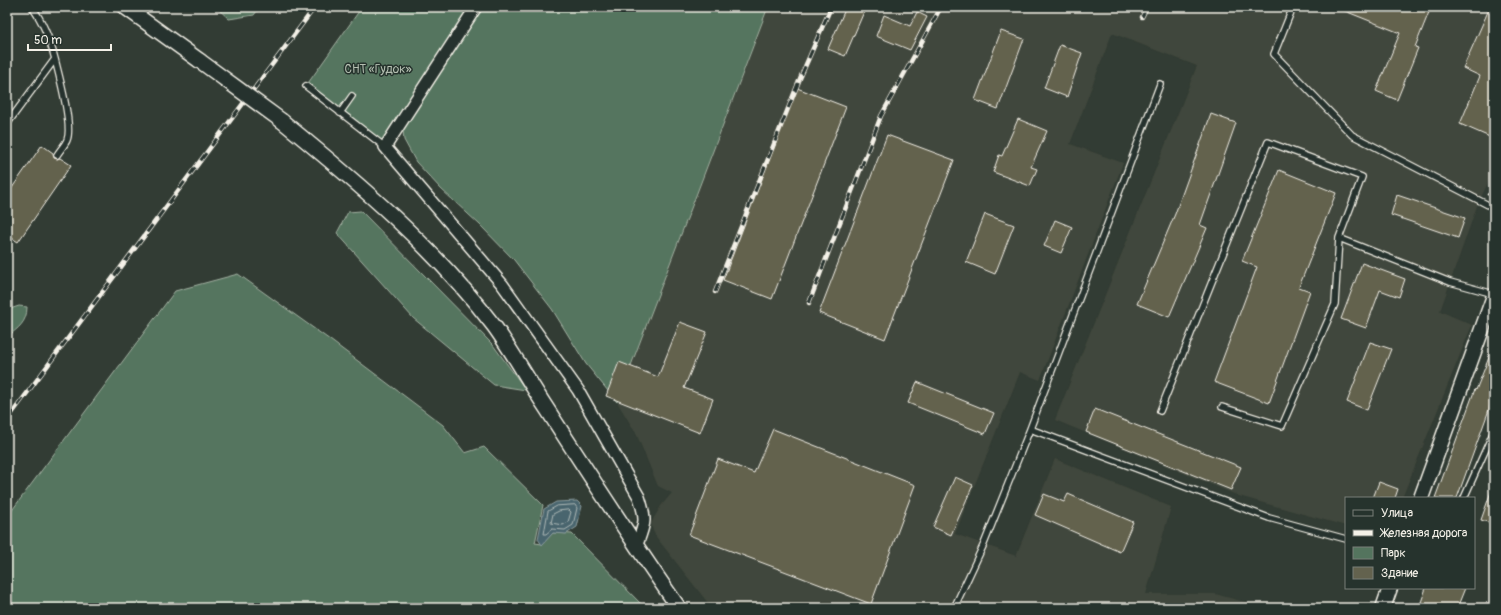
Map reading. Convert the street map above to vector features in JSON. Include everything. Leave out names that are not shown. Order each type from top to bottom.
[{"type":"street","points":[[125,7],[282,121],[331,161],[391,215],[451,274],[494,327],[636,547],[679,608]]},
{"type":"street","points":[[476,7],[385,147],[502,284],[578,390],[639,497],[644,513],[644,525],[636,547]]},
{"type":"street","points":[[1421,497],[1494,295]]},
{"type":"street","points":[[1383,608],[1390,589]]},
{"type":"lane","points":[[32,7],[39,16],[50,39],[64,92],[68,120],[68,139],[57,155]]},
{"type":"lane","points":[[1293,7],[1274,54],[1352,135],[1494,208]]},
{"type":"lane","points":[[7,124],[55,59]]},
{"type":"lane","points":[[954,608],[984,544],[1030,429],[1160,84]]},
{"type":"lane","points":[[306,86],[385,147]]},
{"type":"lane","points":[[340,113],[352,96]]},
{"type":"lane","points":[[1160,411],[1268,142],[1362,177],[1339,238],[1335,304],[1282,426],[1222,407]]},
{"type":"lane","points":[[1339,238],[1450,282],[1494,295]]},
{"type":"lane","points":[[1030,429],[1269,518],[1345,539]]},
{"type":"lane","points":[[1464,497],[1494,431]]},
{"type":"shaded area","points":[[768,7],[1494,7],[1494,171],[1478,203],[1440,311],[1472,325],[1402,497],[1345,497],[1345,526],[1239,496],[1055,420],[1197,66],[1112,33],[1070,144],[1123,163],[1040,380],[1020,372],[955,534],[1016,556],[1055,459],[1171,507],[1146,594],[1215,594],[1267,608],[712,608],[653,531],[651,523],[661,506],[672,493],[658,486],[636,433],[617,402]]},
{"type":"green space","points":[[216,7],[260,7],[254,15],[229,19]]},
{"type":"green space","name":"СНТ «Гудок»","points":[[362,7],[768,7],[617,402],[586,364],[552,309],[514,260],[480,225],[441,189],[416,162],[404,140],[402,121],[385,147],[306,86]]},
{"type":"green space","points":[[361,211],[493,345],[526,390],[494,385],[413,318],[337,233],[348,212]]},
{"type":"green space","points":[[238,274],[330,340],[443,425],[465,453],[484,447],[543,505],[535,543],[542,544],[553,533],[572,534],[645,608],[7,608],[7,517],[175,291]]},
{"type":"green space","points":[[19,306],[27,307],[27,313],[24,321],[7,337],[7,310]]},
{"type":"water","points":[[577,501],[582,506],[577,527],[566,534],[553,533],[542,545],[538,539],[544,509],[556,502]]},
{"type":"building","points":[[846,7],[866,7],[845,56],[828,49]]},
{"type":"building","points":[[1335,7],[1431,7],[1415,47],[1418,48],[1397,100],[1376,91],[1400,33]]},
{"type":"building","points":[[1490,7],[1494,7],[1494,133],[1492,138],[1460,124],[1480,76],[1463,68]]},
{"type":"building","points":[[917,12],[927,17],[910,50],[876,36],[884,15],[910,26]]},
{"type":"building","points":[[1001,31],[1024,39],[998,109],[975,100]]},
{"type":"building","points":[[1060,45],[1082,53],[1067,97],[1044,88]]},
{"type":"building","points":[[797,88],[846,107],[772,299],[723,280]]},
{"type":"building","points":[[1211,114],[1236,123],[1200,225],[1207,228],[1169,317],[1137,304],[1175,214]]},
{"type":"building","points":[[1018,119],[1047,131],[1031,167],[1037,169],[1030,186],[993,172],[999,155],[1002,156]]},
{"type":"building","points":[[887,135],[954,160],[885,339],[819,313]]},
{"type":"building","points":[[42,145],[53,153],[54,158],[60,158],[71,165],[18,242],[7,235],[7,195]]},
{"type":"building","points":[[1279,170],[1336,193],[1299,287],[1310,291],[1269,403],[1214,382],[1257,267],[1242,261]]},
{"type":"building","points":[[1397,195],[1465,218],[1458,238],[1391,215]]},
{"type":"building","points":[[985,214],[1014,225],[995,274],[966,262]]},
{"type":"building","points":[[1055,220],[1072,227],[1061,253],[1044,246]]},
{"type":"building","points":[[1362,263],[1405,279],[1399,297],[1380,290],[1366,328],[1341,319]]},
{"type":"building","points":[[680,322],[707,332],[684,388],[713,399],[700,433],[606,396],[619,362],[658,377]]},
{"type":"building","points":[[1370,342],[1391,349],[1367,410],[1347,402]]},
{"type":"building","points":[[1494,345],[1494,396],[1457,497],[1435,497],[1475,389],[1476,390]]},
{"type":"building","points":[[917,382],[994,413],[985,434],[908,403]]},
{"type":"building","points":[[1095,409],[1241,467],[1231,490],[1086,432]]},
{"type":"building","points":[[773,429],[915,485],[871,604],[689,535],[718,459],[754,473]]},
{"type":"building","points":[[955,477],[973,485],[951,535],[933,527]]},
{"type":"building","points":[[1379,482],[1398,489],[1395,497],[1373,497]]},
{"type":"building","points":[[1494,486],[1494,524],[1481,520]]},
{"type":"building","points":[[1044,494],[1064,502],[1068,494],[1133,522],[1120,552],[1035,515]]},
{"type":"building","points":[[1426,589],[1465,589],[1457,608],[1419,608]]},
{"type":"railway","points":[[7,420],[315,7]]},
{"type":"railway","points":[[715,292],[801,76],[831,7]]},
{"type":"railway","points":[[809,303],[881,116],[941,7]]},
{"type":"railway","points":[[1142,17],[1147,7]]}]
